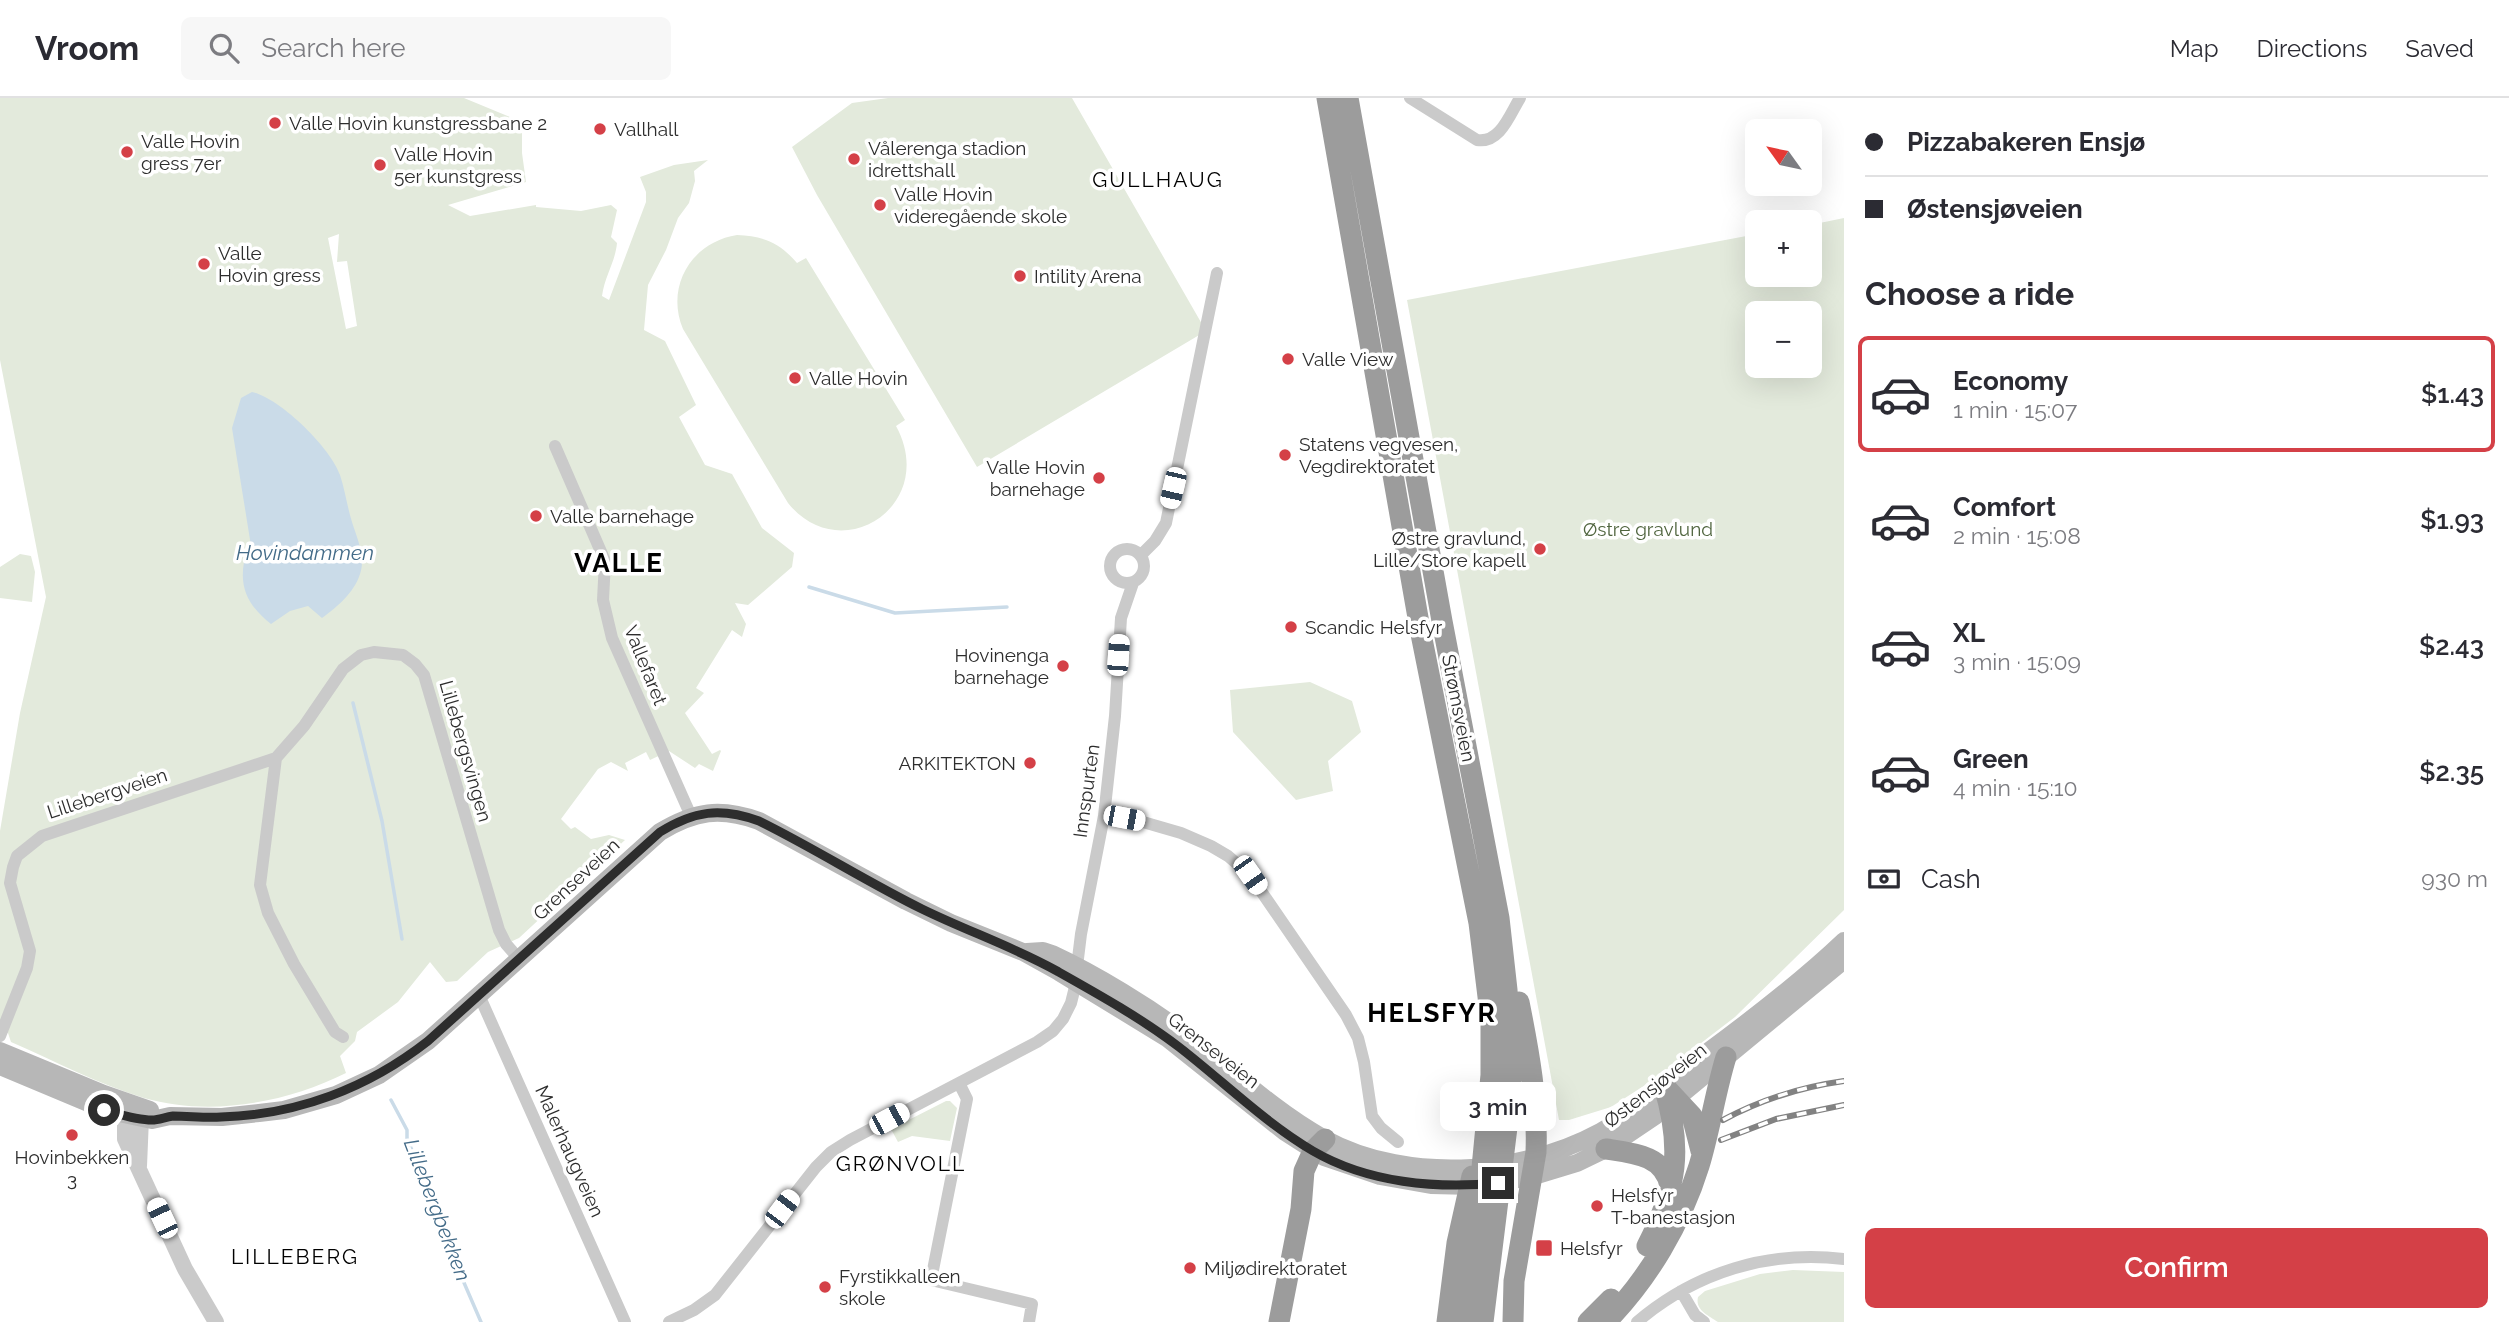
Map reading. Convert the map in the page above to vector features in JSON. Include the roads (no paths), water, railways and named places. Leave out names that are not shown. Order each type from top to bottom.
[{"type":"highway","points":[[1311,98],[1346,209]]},
{"type":"highway","name":"Strømsveien","points":[[1327,98],[1420,629],[1479,923],[1492,1021],[1489,1108],[1467,1322]]},
{"type":"highway","name":"Strømsveien","points":[[1348,98],[1442,621],[1499,919],[1507,990],[1512,1072],[1483,1322]]},
{"type":"highway","points":[[1499,919],[1516,981],[1528,1049],[1536,1124],[1536,1152],[1514,1281],[1513,1322]]},
{"type":"highway","points":[[1606,1322],[1634,1291],[1653,1264],[1686,1200],[1702,1157],[1727,1057]]},
{"type":"highway","points":[[1670,1096],[1692,1116],[1702,1157]]},
{"type":"highway","points":[[1588,1322],[1612,1298],[1640,1258],[1661,1218],[1676,1155],[1670,1096]]},
{"type":"highway","points":[[1447,1322],[1457,1243],[1489,1108]]},
{"type":"highway","points":[[1279,1322],[1301,1209],[1314,1186],[1321,1149]]},
{"type":"highway","points":[[1606,1149],[1653,1160],[1669,1178],[1670,1186]]},
{"type":"highway","points":[[1491,1262],[1493,1322]]},
{"type":"main road","name":"Grenseveien","points":[[0,1051],[152,1120],[170,1116],[222,1117],[259,1114],[296,1107],[335,1094],[368,1080],[428,1041],[646,842],[671,825],[691,816],[716,812],[759,821],[916,906],[1076,975],[1154,1013],[1189,1037],[1277,1108],[1321,1149],[1381,1168]]},
{"type":"main road","name":"Østensjøveien","points":[[1381,1168],[1431,1185],[1473,1186],[1531,1177],[1577,1163],[1606,1149],[1640,1128],[1733,1034],[1844,941]]},
{"type":"main road","name":"Østensjøveien","points":[[1381,1168],[1496,1166],[1531,1159],[1579,1142],[1670,1096],[1727,1057],[1844,960]]},
{"type":"main road","name":"Grenseveien","points":[[0,1066],[104,1110],[134,1113]]},
{"type":"street","points":[[1410,98],[1477,140],[1485,142],[1494,138],[1520,98]]},
{"type":"street","name":"Innspurten","points":[[1141,555],[1166,523],[1217,273]]},
{"type":"street","name":"Vallefaret","points":[[555,446],[605,561],[603,600],[612,638],[691,816]]},
{"type":"street","name":"Innspurten","points":[[669,1322],[694,1310],[715,1295],[798,1188],[831,1152],[850,1139],[1037,1042],[1053,1031],[1068,1010],[1104,816],[1121,618],[1116,580],[1109,569],[1114,555],[1127,549],[1141,555],[1144,562],[1143,572],[1133,583],[1121,618]]},
{"type":"street","points":[[1116,580],[1126,584],[1133,583]]},
{"type":"street","name":"Lillebergsvingen","points":[[275,758],[304,726],[343,669],[361,655],[387,652],[403,655],[415,664],[424,675],[499,930],[506,944],[519,959]]},
{"type":"street","points":[[275,758],[260,885],[268,914],[294,964],[335,1032],[343,1037]]},
{"type":"street","name":"Lillebergveien","points":[[0,1035],[27,968],[30,951],[10,883],[17,856],[42,836],[275,758]]},
{"type":"street","points":[[1104,816],[1143,822],[1193,837],[1228,856],[1250,875],[1346,1015],[1358,1038],[1372,1116],[1381,1128],[1398,1142]]},
{"type":"street","name":"Malerhaugveien","points":[[480,995],[625,1322]]},
{"type":"street","points":[[959,1083],[967,1099],[931,1280],[1032,1304],[1029,1322]]},
{"type":"street","points":[[134,1113],[125,1139],[188,1276],[216,1322]]},
{"type":"street","points":[[1637,1322],[1669,1297],[1709,1276],[1758,1262],[1815,1256],[1844,1259]]},
{"type":"street","points":[[1681,1291],[1695,1315],[1704,1322]]},
{"type":"water","name":"Hovindammen","points":[[252,392],[290,414],[316,438],[340,475],[360,548],[362,568],[349,593],[322,618],[308,606],[290,611],[271,624],[257,611],[245,589],[244,562],[252,552],[232,428],[241,398]]},
{"type":"waterway","points":[[809,587],[895,613],[1007,607]]},
{"type":"waterway","name":"Lillebergbekken","points":[[353,703],[382,821],[402,939]]},
{"type":"waterway","name":"Lillebergbekken","points":[[391,1100],[407,1130],[407,1138],[438,1216],[436,1218],[481,1322]]},
{"type":"railway","points":[[1723,1120],[1782,1095],[1844,1081]]},
{"type":"railway","points":[[1721,1140],[1776,1119],[1844,1105]]},
{"type":"place","name":"Valle Hovin kunstgressbane 2","points":[[275,123]]},
{"type":"place","name":"Vallhall","points":[[600,129]]},
{"type":"place","name":"Valle Hovin gress 7er","points":[[127,152]]},
{"type":"place","name":"Vålerenga stadion idrettshall","points":[[854,159]]},
{"type":"place","name":"Valle Hovin 5er kunstgress","points":[[380,165]]},
{"type":"place","name":"Valle Hovin videregående skole","points":[[880,205]]},
{"type":"place","name":"Valle Hovin gress","points":[[204,264]]},
{"type":"place","name":"Intility Arena","points":[[1020,276]]},
{"type":"place","name":"Valle View","points":[[1288,359]]},
{"type":"place","name":"Valle Hovin","points":[[795,378]]},
{"type":"place","name":"Statens vegvesen, Vegdirektoratet","points":[[1285,455]]},
{"type":"place","name":"Valle Hovin barnehage","points":[[1099,478]]},
{"type":"place","name":"Valle barnehage","points":[[536,516]]},
{"type":"place","name":"Østre gravlund, Lille/Store kapell","points":[[1540,549]]},
{"type":"place","name":"Scandic Helsfyr","points":[[1291,627]]},
{"type":"place","name":"Hovinenga barnehage","points":[[1063,666]]},
{"type":"place","name":"ARKITEKTON","points":[[1030,763]]},
{"type":"place","name":"Hovinbekken 3","points":[[72,1135]]},
{"type":"place","name":"Helsfyr T-banestasjon","points":[[1597,1206]]},
{"type":"place","name":"Helsfyr","points":[[1544,1248]]},
{"type":"place","name":"Miljødirektoratet","points":[[1190,1268]]},
{"type":"place","name":"Fyrstikkalleen skole","points":[[825,1287]]},
{"type":"district","name":"GULLHAUG","points":[[1158,180]]},
{"type":"district","name":"VALLE","points":[[619,563]]},
{"type":"district","name":"HELSFYR","points":[[1432,1013]]},
{"type":"district","name":"GRØNVOLL","points":[[901,1164]]},
{"type":"district","name":"LILLEBERG","points":[[295,1257]]},
{"type":"park label","name":"Østre gravlund","points":[[1648,529]]}]
